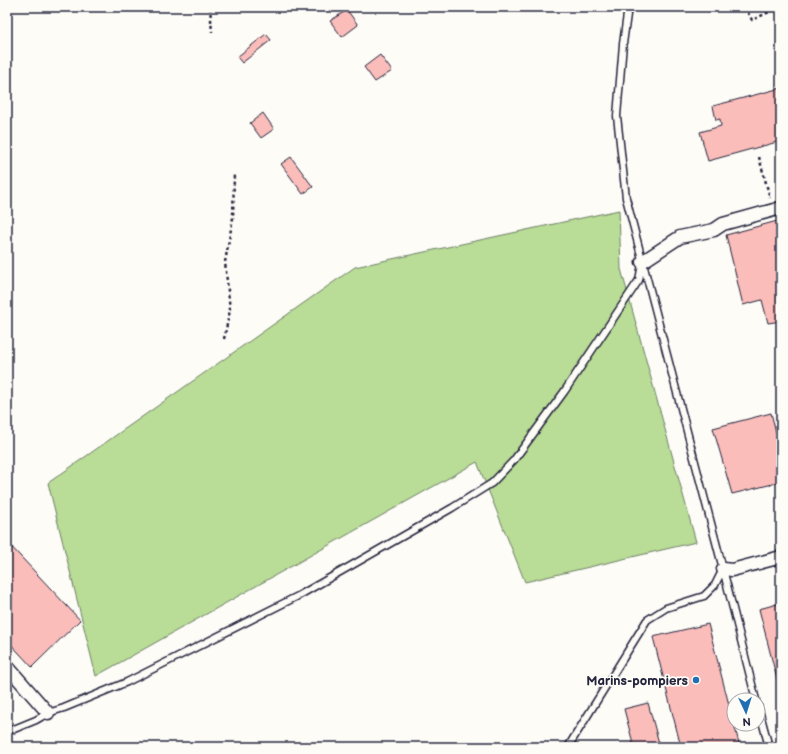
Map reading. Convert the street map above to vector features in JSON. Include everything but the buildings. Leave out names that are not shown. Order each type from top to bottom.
[{"type":"street","points":[[642,262],[680,238],[714,230],[723,224],[777,209]]},
{"type":"street","points":[[723,568],[732,570],[781,557]]},
{"type":"street","points":[[7,666],[48,713]]},
{"type":"lane","points":[[628,7],[623,44],[617,116],[626,198],[754,692]]},
{"type":"lane","points":[[7,730],[36,720],[48,713],[64,708],[126,682],[298,596],[452,508],[492,483],[514,460],[564,392],[639,280],[642,262]]},
{"type":"lane","points":[[568,747],[647,620],[666,608],[704,596],[715,585],[723,568]]},
{"type":"lane","points":[[765,732],[769,747]]},
{"type":"path","points":[[210,7],[212,32]]},
{"type":"path","points":[[746,7],[752,20],[780,7]]},
{"type":"path","points":[[759,158],[777,209]]},
{"type":"path","points":[[224,338],[230,310],[224,262],[233,218],[234,174]]},
{"type":"green space","points":[[619,210],[621,269],[696,542],[525,582],[477,462],[96,676],[48,483],[355,267]]},
{"type":"place","name":"Marins-pompiers","points":[[696,680]]}]
